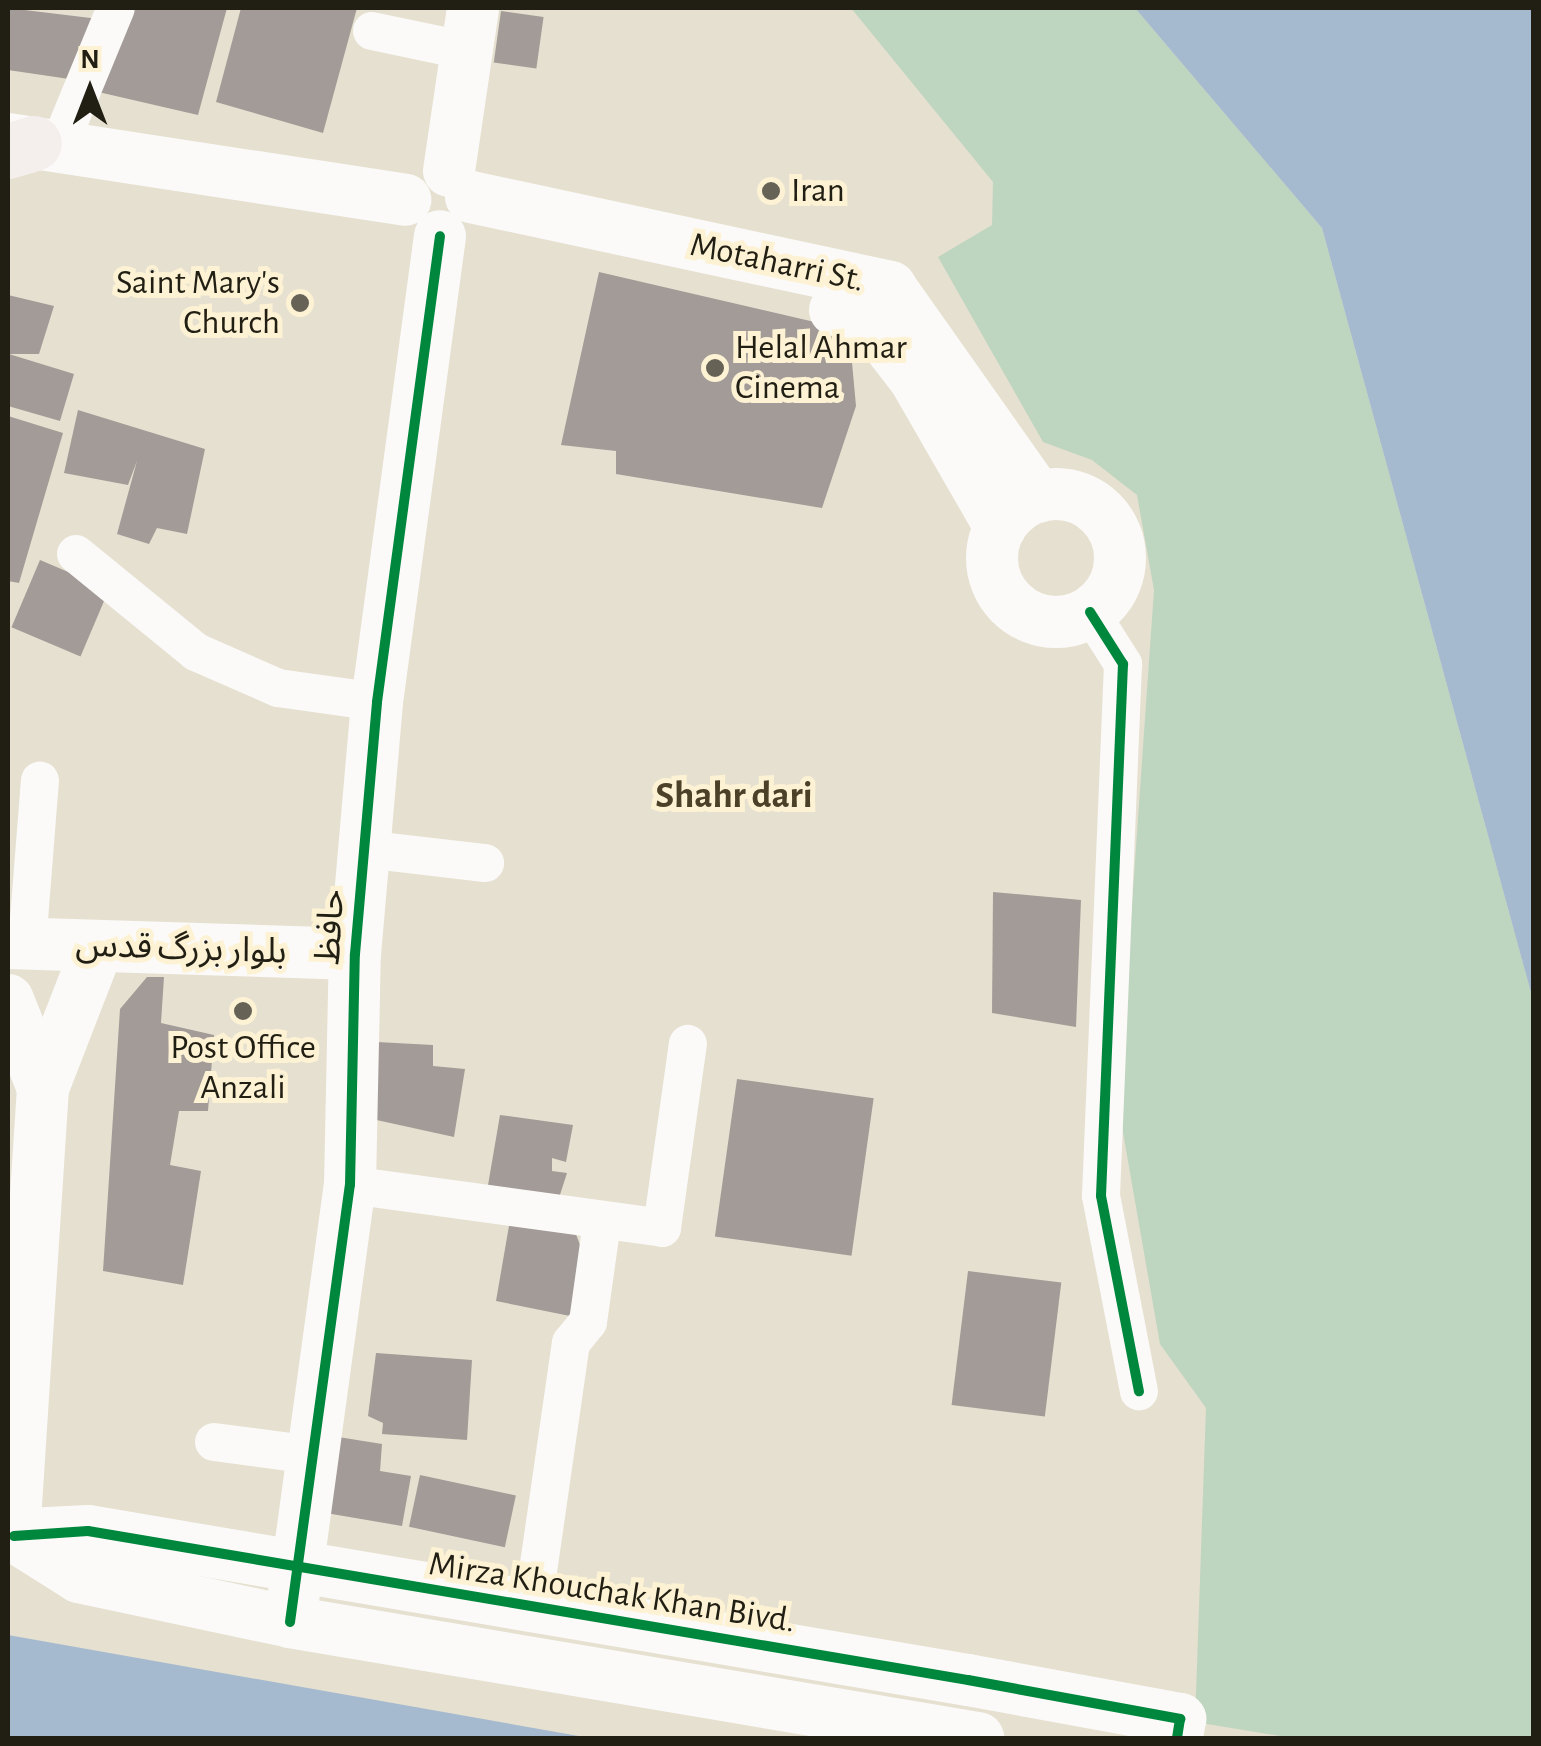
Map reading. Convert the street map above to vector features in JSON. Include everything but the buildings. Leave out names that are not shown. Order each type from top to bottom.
[{"type":"street","points":[[27,145],[116,8]]},
{"type":"street","points":[[372,31],[471,29]]},
{"type":"street","name":"حافظ","points":[[290,1622],[350,1184],[355,954],[377,702],[471,29]]},
{"type":"street","name":"Motaharri St.","points":[[27,145],[446,206],[866,317],[1019,512]]},
{"type":"street","points":[[1086,501],[1118,539],[1112,588],[1090,612],[1042,620],[1012,604],[994,576],[1019,512],[1086,501]]},
{"type":"street","points":[[76,554],[196,652],[278,688],[377,702]]},
{"type":"street","points":[[1090,612],[1123,664],[1101,1196],[1139,1391]]},
{"type":"street","points":[[17,944],[40,781]]},
{"type":"street","points":[[364,849],[485,863]]},
{"type":"street","name":"بلوار بزرگ قدس","points":[[17,944],[355,954]]},
{"type":"street","points":[[98,946],[43,1088],[11,1536],[79,1577],[290,1622],[968,1737],[968,1680]]},
{"type":"street","points":[[8,1000],[43,1088]]},
{"type":"street","points":[[350,1184],[662,1228],[688,1044]]},
{"type":"street","points":[[526,1661],[570,1343],[588,1322],[602,1222]]},
{"type":"street","points":[[214,1442],[313,1455]]},
{"type":"street","name":"Mirza Khouchak Khan Bivd.","points":[[11,1536],[88,1532],[296,1571],[533,1606],[968,1680],[1180,1720],[1177,1738]]},
{"type":"street","points":[[754,1700],[762,1646]]},
{"type":"green space","points":[[851,8],[1135,8],[1322,228],[1533,1000],[1533,1738],[1292,1738],[1195,1722],[1206,1408],[1160,1344],[1118,1104],[1154,590],[1137,495],[1092,460],[1043,442],[938,257],[992,225],[993,182]]},
{"type":"water","points":[[1135,8],[1533,8],[1533,1000],[1322,228]]},
{"type":"water","points":[[8,1635],[590,1738],[8,1738]]},
{"type":"cycle path","points":[[290,1622],[350,1185],[355,954],[377,702],[440,236]]},
{"type":"cycle path","points":[[1090,612],[1123,664],[1101,1196],[1139,1391]]},
{"type":"cycle path","points":[[14,1536],[88,1531],[968,1680],[1180,1719],[1177,1738]]},
{"type":"place","name":"Iran","points":[[771,191]]},
{"type":"place","name":"Saint Mary's Church","points":[[300,303]]},
{"type":"place","name":"Helal Ahmar Cinema","points":[[715,368]]},
{"type":"place","name":"Post Office Anzali","points":[[243,1011]]},
{"type":"district","name":"Shahr dari","points":[[734,797]]}]
